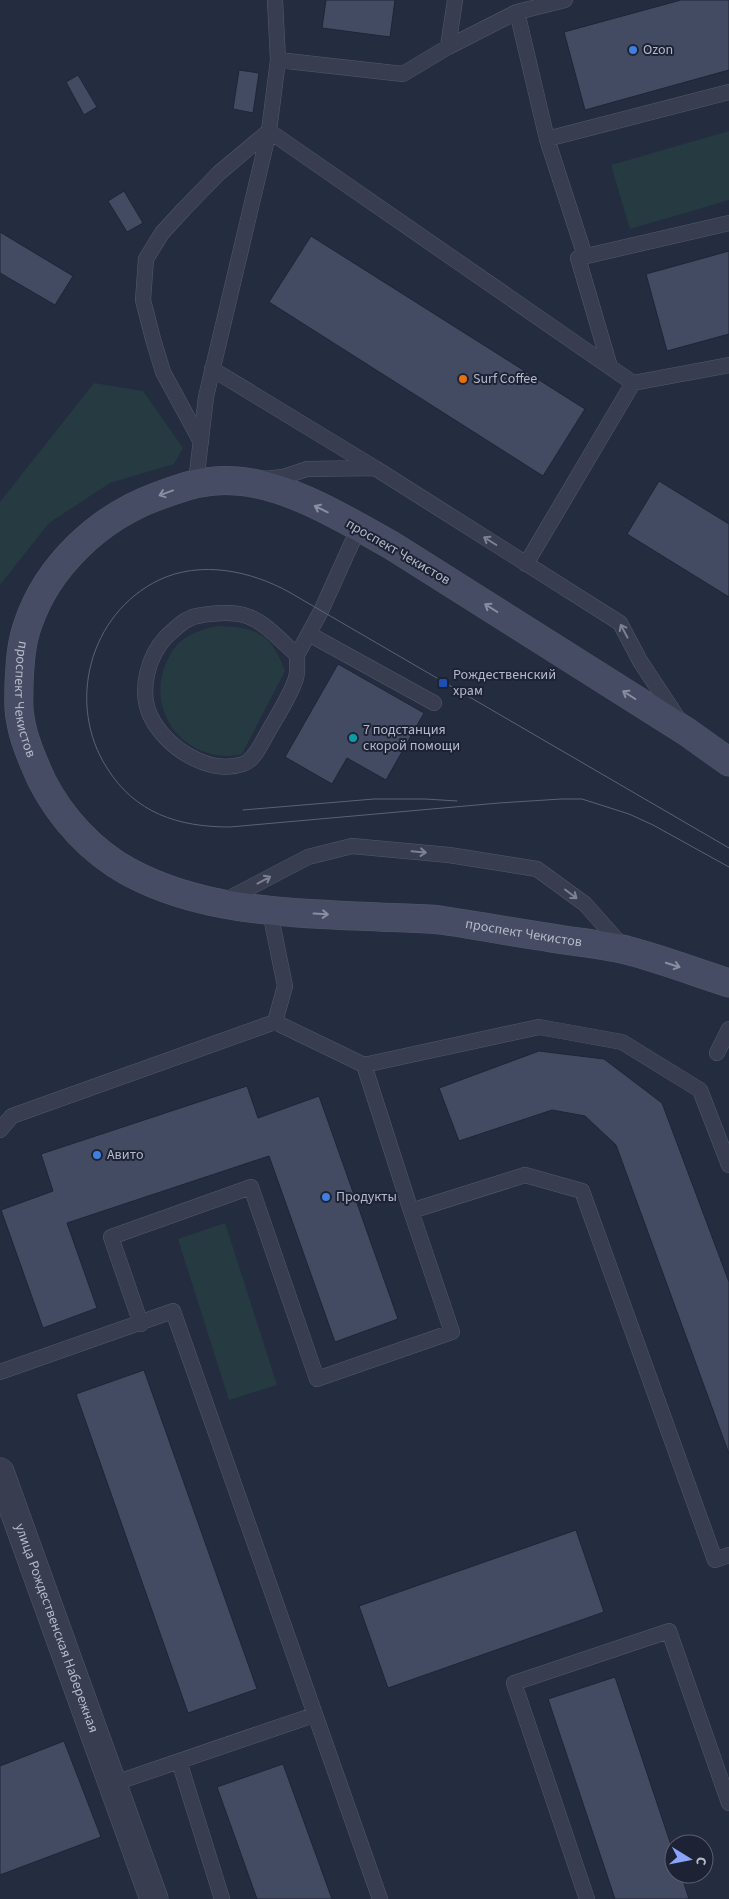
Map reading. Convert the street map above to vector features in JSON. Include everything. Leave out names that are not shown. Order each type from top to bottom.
[{"type":"main road","name":"проспект Чекистов","points":[[729,761],[687,732],[392,545],[298,497],[271,488],[236,480],[196,482],[144,501],[113,518],[83,542],[60,565],[43,591],[28,624],[20,658],[19,715],[31,756],[47,791],[64,816],[88,842],[111,861],[131,873],[186,895],[270,912],[438,920],[626,950],[729,983]]},
{"type":"street","name":"улица Рождественская Набережная","points":[[0,1472],[154,1899]]},
{"type":"lane","points":[[196,482],[206,397],[269,132],[278,60],[275,0]]},
{"type":"lane","points":[[448,47],[456,0]]},
{"type":"lane","points":[[278,60],[403,74],[448,47],[517,12],[565,0]]},
{"type":"lane","points":[[517,12],[547,139],[585,256]]},
{"type":"lane","points":[[547,139],[729,92]]},
{"type":"lane","points":[[269,132],[633,383],[729,365]]},
{"type":"lane","points":[[201,442],[163,372],[153,339],[143,300],[146,259],[162,233],[219,173],[269,132]]},
{"type":"lane","points":[[610,367],[578,258],[729,223]]},
{"type":"lane","points":[[212,369],[375,468],[620,623],[640,661],[687,732]]},
{"type":"lane","points":[[526,564],[633,383]]},
{"type":"lane","points":[[236,480],[283,477],[306,469],[375,468]]},
{"type":"lane","points":[[297,655],[256,619],[236,613],[220,612],[193,617],[175,628],[160,644],[148,666],[145,698],[150,715],[161,732],[181,752],[199,762],[224,767],[244,764],[256,754],[283,706],[296,677],[297,655],[321,611],[359,527]]},
{"type":"lane","points":[[309,634],[434,703]]},
{"type":"lane","points":[[220,903],[308,857],[352,846],[450,855],[537,869],[584,904],[626,950]]},
{"type":"lane","points":[[270,912],[285,986],[275,1022]]},
{"type":"lane","points":[[0,1130],[12,1116],[275,1022],[364,1065],[539,1027],[622,1042],[700,1090],[729,1165]]},
{"type":"lane","points":[[717,1053],[729,1029]]},
{"type":"lane","points":[[141,1324],[111,1237],[251,1187],[316,1379],[452,1332],[364,1065]]},
{"type":"lane","points":[[411,1210],[526,1175],[582,1191],[715,1560],[729,1555]]},
{"type":"lane","points":[[0,1372],[141,1324],[173,1311],[380,1899]]},
{"type":"lane","points":[[587,1899],[514,1683],[669,1630],[729,1803]]},
{"type":"lane","points":[[112,1784],[314,1715]]},
{"type":"lane","points":[[179,1761],[222,1899]]},
{"type":"shaded area","points":[[729,131],[729,200],[630,229],[611,165]]},
{"type":"shaded area","points":[[94,383],[143,391],[183,448],[174,464],[110,483],[49,523],[0,585],[0,502]]},
{"type":"shaded area","points":[[217,626],[242,628],[268,640],[280,658],[285,671],[242,754],[223,756],[205,752],[189,744],[176,732],[166,717],[161,700],[161,682],[166,663],[174,648],[189,636]]},
{"type":"shaded area","points":[[225,1223],[277,1385],[229,1400],[178,1239]]},
{"type":"building","points":[[326,0],[395,0],[390,37],[322,28]]},
{"type":"building","points":[[681,0],[729,0],[729,70],[585,110],[564,32]]},
{"type":"building","points":[[239,70],[259,73],[253,113],[233,109]]},
{"type":"building","points":[[78,75],[97,107],[84,115],[66,82]]},
{"type":"building","points":[[124,191],[143,223],[127,232],[108,201]]},
{"type":"building","points":[[0,232],[73,276],[55,305],[0,273]]},
{"type":"building","points":[[311,236],[585,409],[543,476],[269,302]]},
{"type":"building","points":[[729,251],[729,334],[667,351],[646,274]]},
{"type":"building","points":[[659,481],[729,524],[729,597],[627,534]]},
{"type":"building","name":"7 подстанция скорой помощи","points":[[338,664],[424,713],[386,780],[347,758],[332,784],[285,757]]},
{"type":"building","points":[[539,1051],[604,1059],[662,1103],[729,1282],[729,1454],[616,1145],[585,1116],[552,1110],[459,1141],[439,1088]]},
{"type":"building","points":[[247,1086],[258,1118],[319,1096],[398,1319],[335,1342],[269,1156],[67,1223],[97,1308],[43,1328],[1,1210],[53,1191],[41,1154]]},
{"type":"building","points":[[144,1370],[257,1689],[188,1713],[76,1394]]},
{"type":"building","points":[[576,1530],[604,1612],[388,1688],[359,1606]]},
{"type":"building","points":[[615,1677],[667,1834],[664,1834],[664,1884],[684,1884],[689,1899],[615,1899],[548,1699]]},
{"type":"building","points":[[64,1741],[101,1837],[0,1875],[0,1766]]},
{"type":"building","points":[[283,1764],[332,1899],[257,1899],[217,1787]]},
{"type":"tram line","points":[[729,848],[289,592],[259,578],[209,569],[192,570],[159,580],[135,595],[116,615],[101,638],[91,663],[87,689],[88,716],[95,743],[107,768],[131,796],[145,806],[176,820],[193,824],[230,827],[499,803],[582,799],[629,814],[653,825],[729,867]]},
{"type":"tram line","points":[[243,810],[374,799],[457,801]]},
{"type":"place","name":"Ozon","points":[[633,50]]},
{"type":"place","name":"Surf Coffee","points":[[463,379]]},
{"type":"place","name":"Рождественский храм","points":[[443,683]]},
{"type":"place","name":"7 подстанция скорой помощи","points":[[353,738]]},
{"type":"place","name":"Авито","points":[[97,1155]]},
{"type":"place","name":"Продукты","points":[[326,1197]]}]
